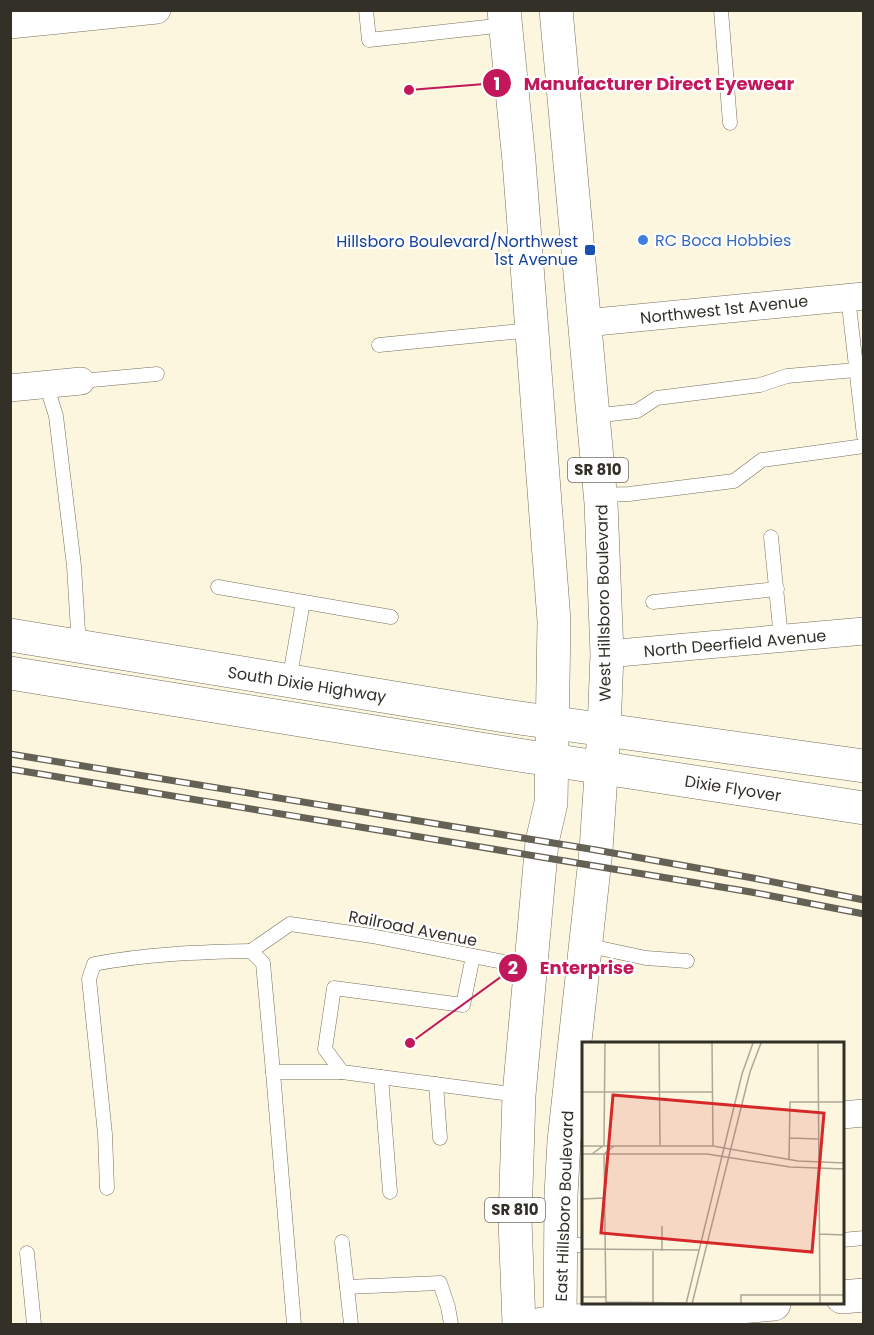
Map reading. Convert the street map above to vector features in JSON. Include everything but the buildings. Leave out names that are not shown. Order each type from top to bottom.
[{"type":"main road","name":"SR 810","points":[[505,18],[554,621],[551,803],[542,842],[519,1095],[515,1220],[519,1324]]},
{"type":"main road","name":"West Hillsboro Boulevard","points":[[557,26],[600,495],[607,654],[604,730]]},
{"type":"main road","name":"South Dixie Highway","points":[[10,635],[604,730]]},
{"type":"main road","points":[[10,673],[602,768]]},
{"type":"main road","points":[[604,730],[864,766]]},
{"type":"main road","name":"East Hillsboro Boulevard","points":[[554,1324],[572,1245],[574,1141],[585,945],[604,730]]},
{"type":"main road","name":"Dixie Flyover","points":[[602,768],[864,808]]},
{"type":"main road","points":[[844,1297],[864,1295]]},
{"type":"main road","points":[[554,1324],[713,1312],[766,1305]]},
{"type":"street","points":[[10,25],[157,10]]},
{"type":"street","points":[[538,10],[557,26]]},
{"type":"street","name":"Northwest 1st Avenue","points":[[585,323],[856,296]]},
{"type":"street","points":[[10,388],[81,381]]},
{"type":"street","name":"North Deerfield Avenue","points":[[607,654],[864,631]]},
{"type":"street","points":[[844,1115],[864,1113]]},
{"type":"lane","points":[[366,10],[369,40],[505,18]]},
{"type":"lane","points":[[721,10],[730,123]]},
{"type":"lane","points":[[856,296],[856,370],[864,436]]},
{"type":"lane","points":[[379,345],[532,330]]},
{"type":"lane","points":[[593,416],[637,411],[657,398],[760,385],[787,376],[856,370]]},
{"type":"lane","points":[[81,381],[157,374]]},
{"type":"lane","points":[[46,384],[56,416],[74,566],[80,647]]},
{"type":"lane","points":[[600,495],[629,494],[734,481],[762,460],[864,446]]},
{"type":"lane","points":[[771,537],[781,639]]},
{"type":"lane","points":[[219,587],[391,617]]},
{"type":"lane","points":[[653,602],[777,589]]},
{"type":"lane","points":[[290,681],[303,602]]},
{"type":"lane","name":"Railroad Avenue","points":[[251,951],[291,924],[372,936],[530,967]]},
{"type":"lane","points":[[585,945],[646,958],[687,961]]},
{"type":"lane","points":[[107,1188],[106,1152],[89,979],[94,964],[120,959],[190,953],[251,951],[263,963],[294,1324]]},
{"type":"lane","points":[[342,1072],[325,1049],[334,988],[463,1005],[473,956]]},
{"type":"lane","points":[[273,1072],[342,1072],[519,1095]]},
{"type":"lane","points":[[381,1077],[390,1192]]},
{"type":"lane","points":[[436,1084],[440,1138]]},
{"type":"lane","points":[[844,1240],[864,1238]]},
{"type":"lane","points":[[342,1242],[351,1324]]},
{"type":"lane","points":[[27,1253],[34,1324]]},
{"type":"lane","points":[[347,1287],[440,1283],[451,1324]]},
{"type":"railway","points":[[10,754],[596,850],[864,900]]},
{"type":"railway","points":[[10,769],[751,892],[864,914]]},
{"type":"place","name":"Manufacturer Direct Eyewear","points":[[409,90]]},
{"type":"place","name":"RC Boca Hobbies","points":[[643,240]]},
{"type":"place","name":"Hillsboro Boulevard/Northwest 1st Avenue","points":[[590,250]]},
{"type":"place","name":"Enterprise","points":[[410,1043]]}]
